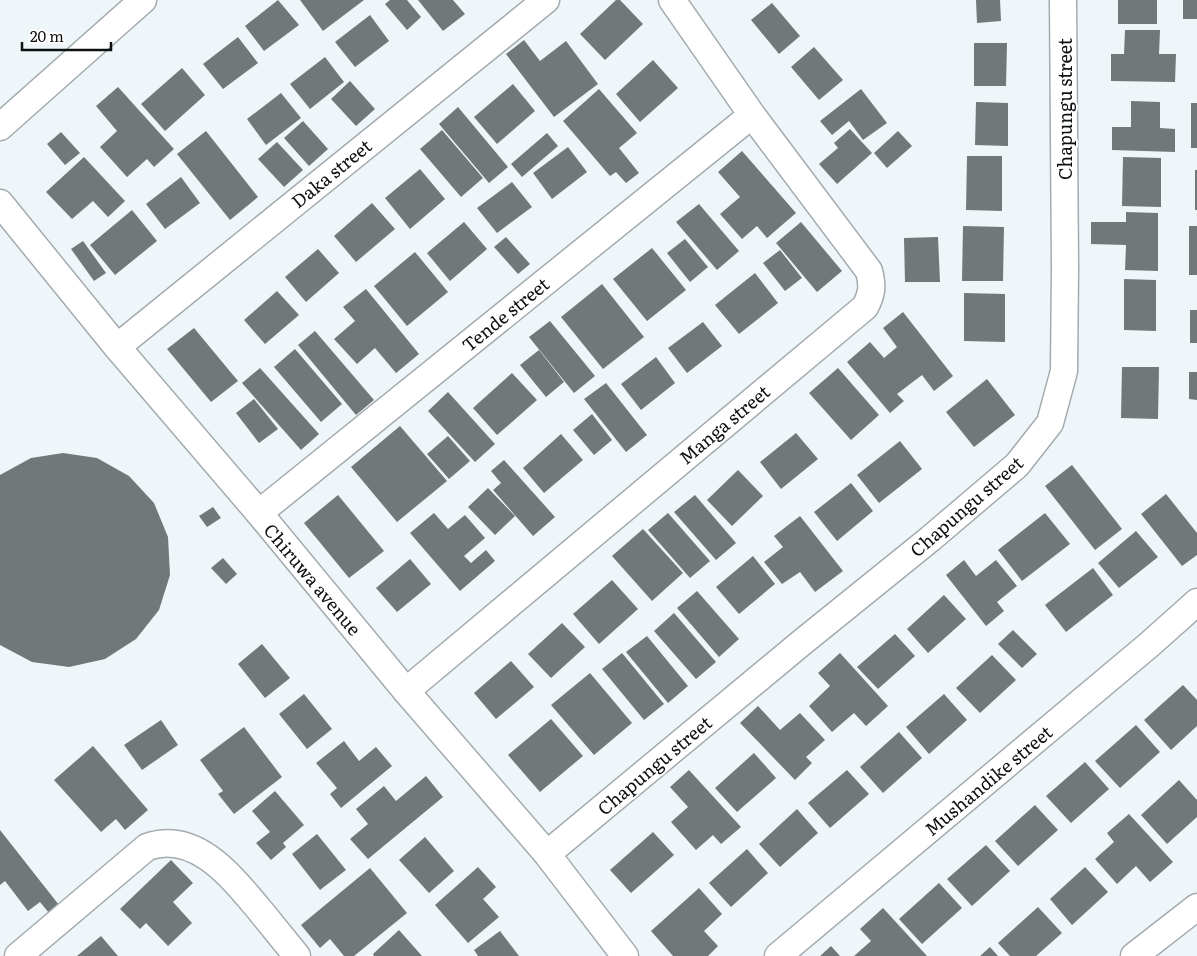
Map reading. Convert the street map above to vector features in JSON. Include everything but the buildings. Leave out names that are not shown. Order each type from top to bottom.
[{"type":"street","name":"Daka street","points":[[117,347],[546,0]]},
{"type":"street","points":[[672,0],[752,115]]},
{"type":"street","name":"Chapungu street","points":[[547,854],[792,650],[930,539],[1017,465],[1050,423],[1064,371],[1063,0]]},
{"type":"street","points":[[0,127],[136,2]]},
{"type":"street","name":"Tende street","points":[[259,513],[752,115]]},
{"type":"street","name":"Manga street","points":[[406,690],[865,307],[871,296],[872,285],[869,271],[752,115]]},
{"type":"street","name":"Chiruwa avenue","points":[[0,203],[117,347],[547,854],[625,956]]},
{"type":"street","name":"Mushandike street","points":[[778,956],[1197,602]]},
{"type":"street","points":[[18,956],[147,847],[170,843],[202,853],[220,865],[297,956]]},
{"type":"street","points":[[1134,956],[1197,907]]}]
